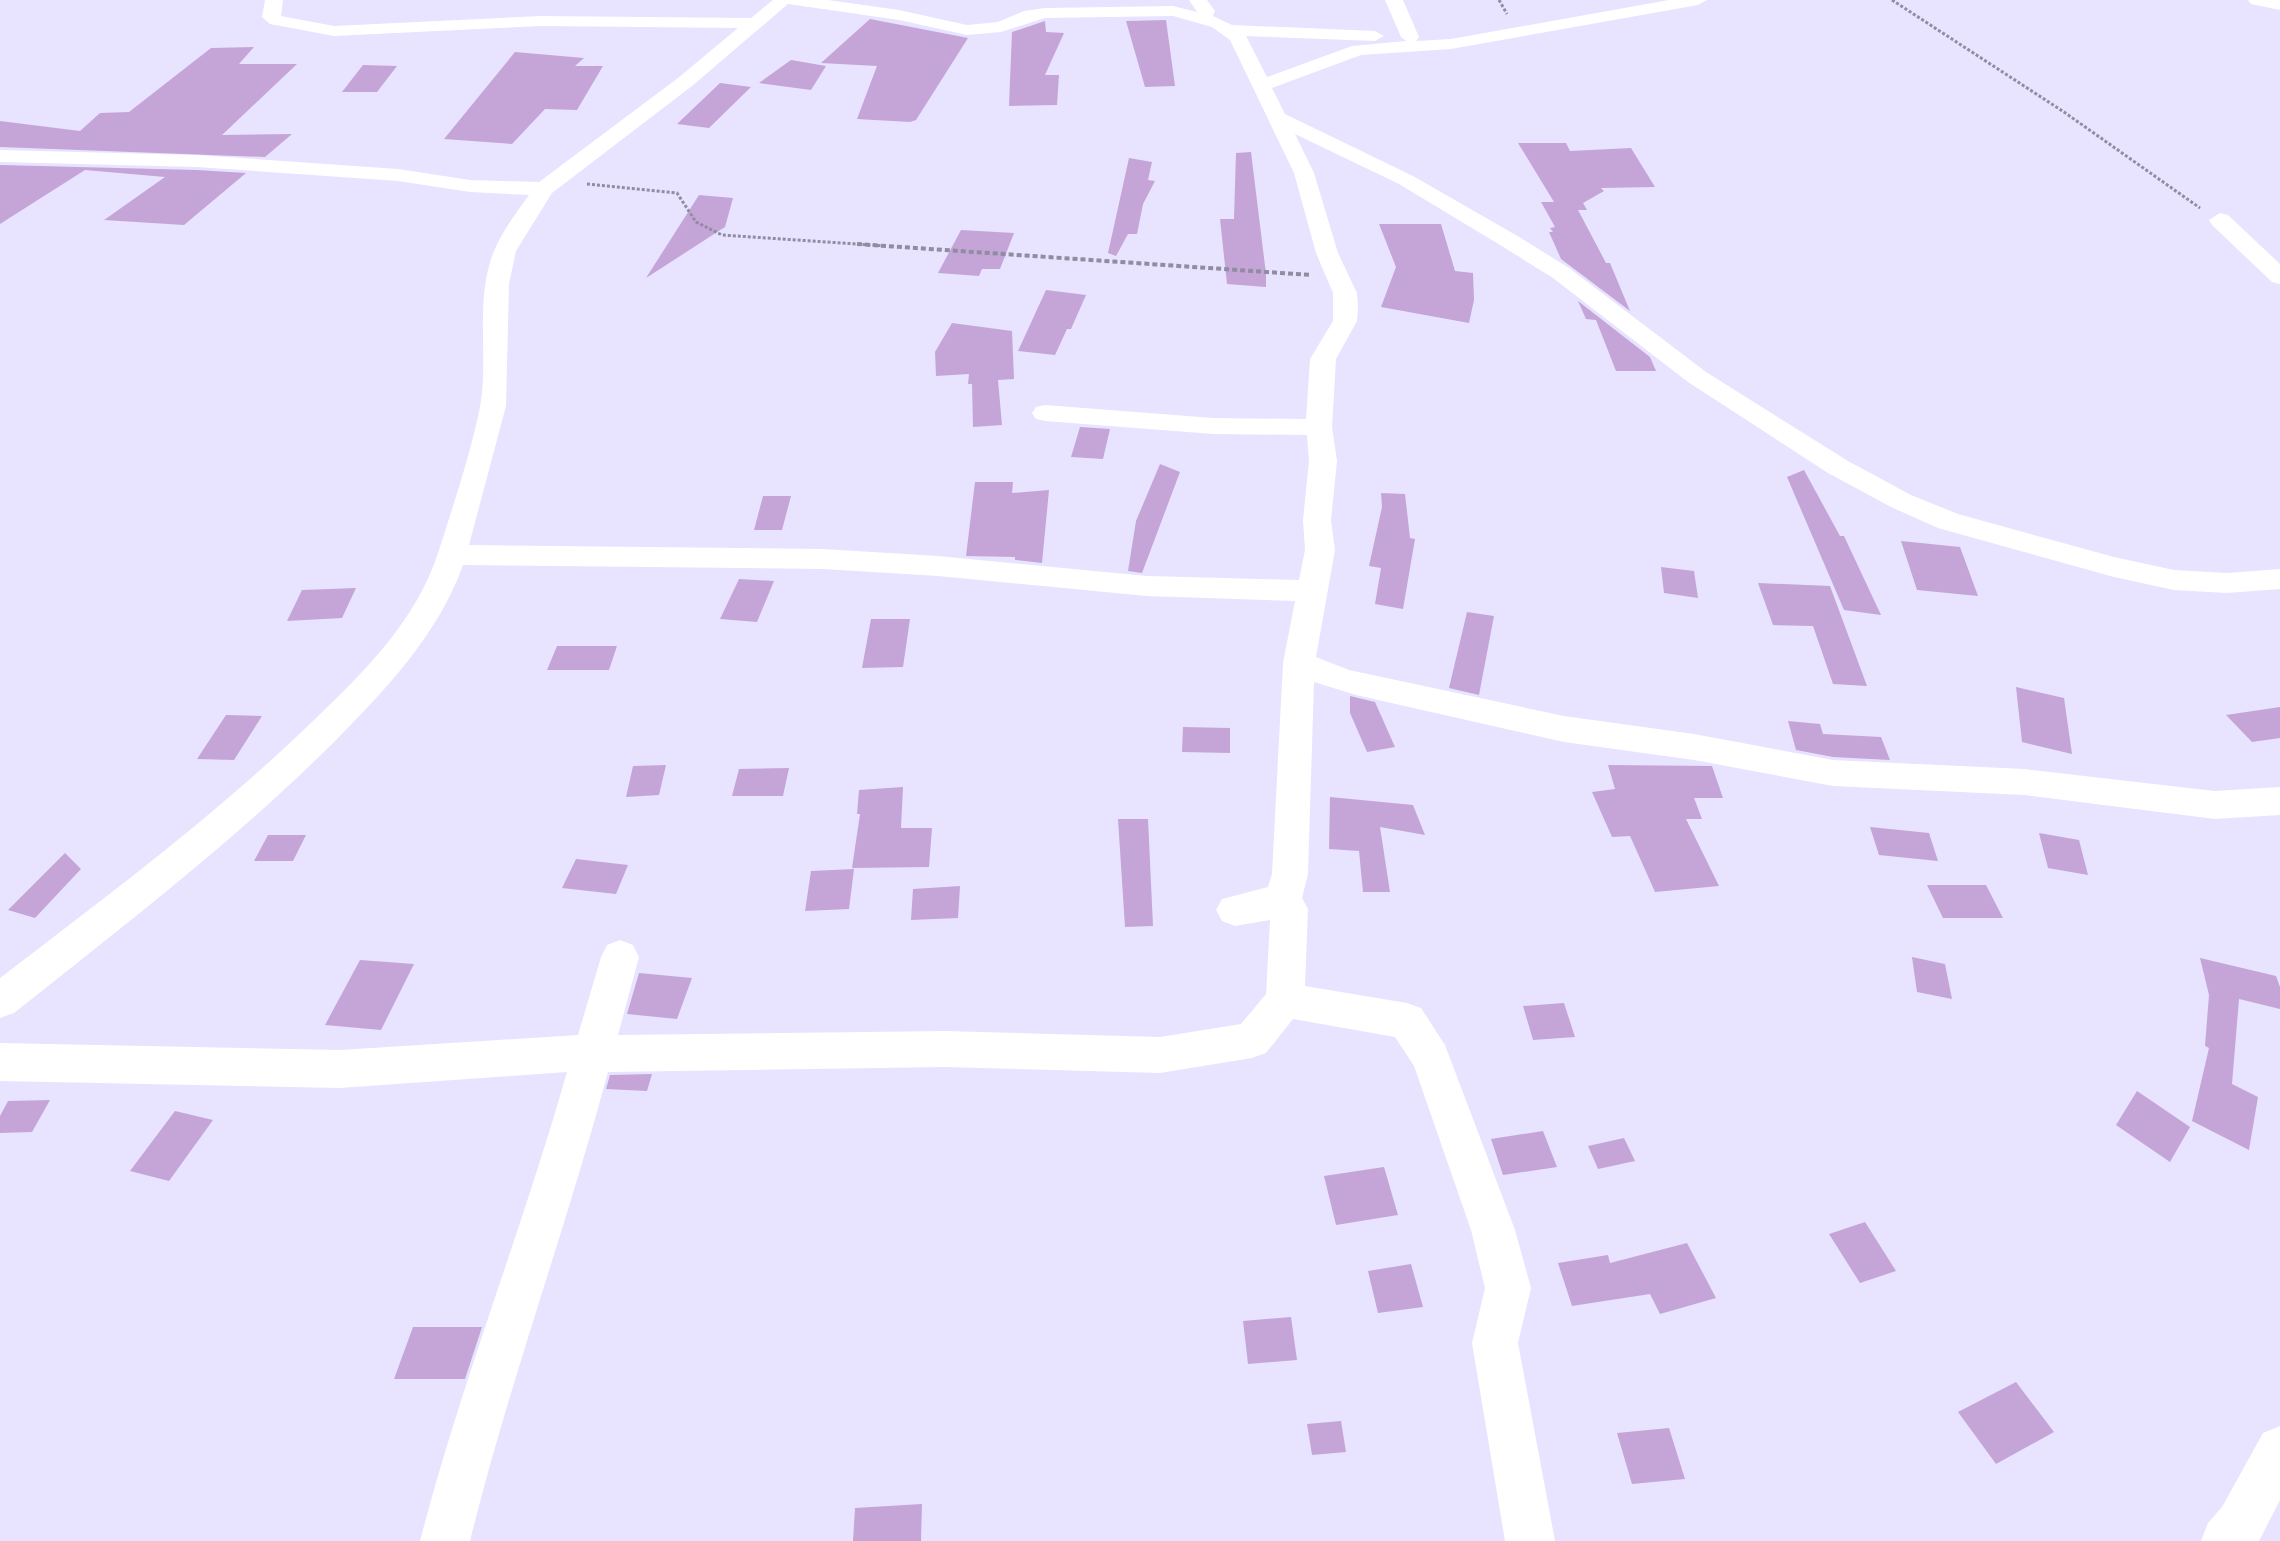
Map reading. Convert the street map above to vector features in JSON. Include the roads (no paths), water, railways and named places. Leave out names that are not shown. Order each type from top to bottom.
[{"type":"street","points":[[274,0],[271,17],[276,20],[334,31],[541,21],[753,23]]},
{"type":"street","points":[[0,1001],[173,865],[315,739],[412,636],[439,590],[452,555],[493,406],[497,284],[505,251],[550,185],[685,82],[783,0]]},
{"type":"street","points":[[791,0],[887,13],[967,30],[1001,27],[1030,15],[1045,13],[1173,11],[1216,24],[1410,37],[1488,37]]},
{"type":"street","points":[[1198,0],[1216,24],[1238,37],[1304,173],[1327,253],[1345,293],[1345,321],[1323,359],[1319,427],[1323,461],[1317,520],[1320,550],[1306,612],[1299,663],[1290,874],[1284,897],[1265,906],[1235,910]]},
{"type":"street","points":[[1394,0],[1410,37]]},
{"type":"street","points":[[1261,86],[1358,50],[1427,46],[1698,0]]},
{"type":"street","points":[[2257,0],[2280,5]]},
{"type":"street","points":[[1274,116],[1406,180],[1513,243],[1561,273],[1697,377],[1838,467],[1901,501],[1948,521],[2144,574],[2174,580],[2227,583],[2280,579]]},
{"type":"street","points":[[0,156],[197,161],[398,175],[470,186],[550,185]]},
{"type":"street","points":[[2220,220],[2280,277]]},
{"type":"street","points":[[1045,413],[1213,426],[1319,427]]},
{"type":"street","points":[[452,555],[823,559],[938,566],[1147,586],[1313,591]]},
{"type":"street","points":[[1299,663],[1321,670],[1340,682],[1366,685],[1564,729],[1694,747],[1833,773],[2024,782],[2215,805],[2280,801]]},
{"type":"street","points":[[0,1062],[340,1069],[546,1054],[945,1049],[1160,1055],[1252,1040],[1285,1000],[1289,909]]},
{"type":"street","points":[[445,1541],[464,1466],[560,1171],[620,957]]},
{"type":"street","points":[[1285,1000],[1407,1021],[1431,1058],[1493,1230],[1508,1288],[1495,1343],[1530,1541]]},
{"type":"street","points":[[2226,1541],[2240,1525],[2280,1450]]}]
